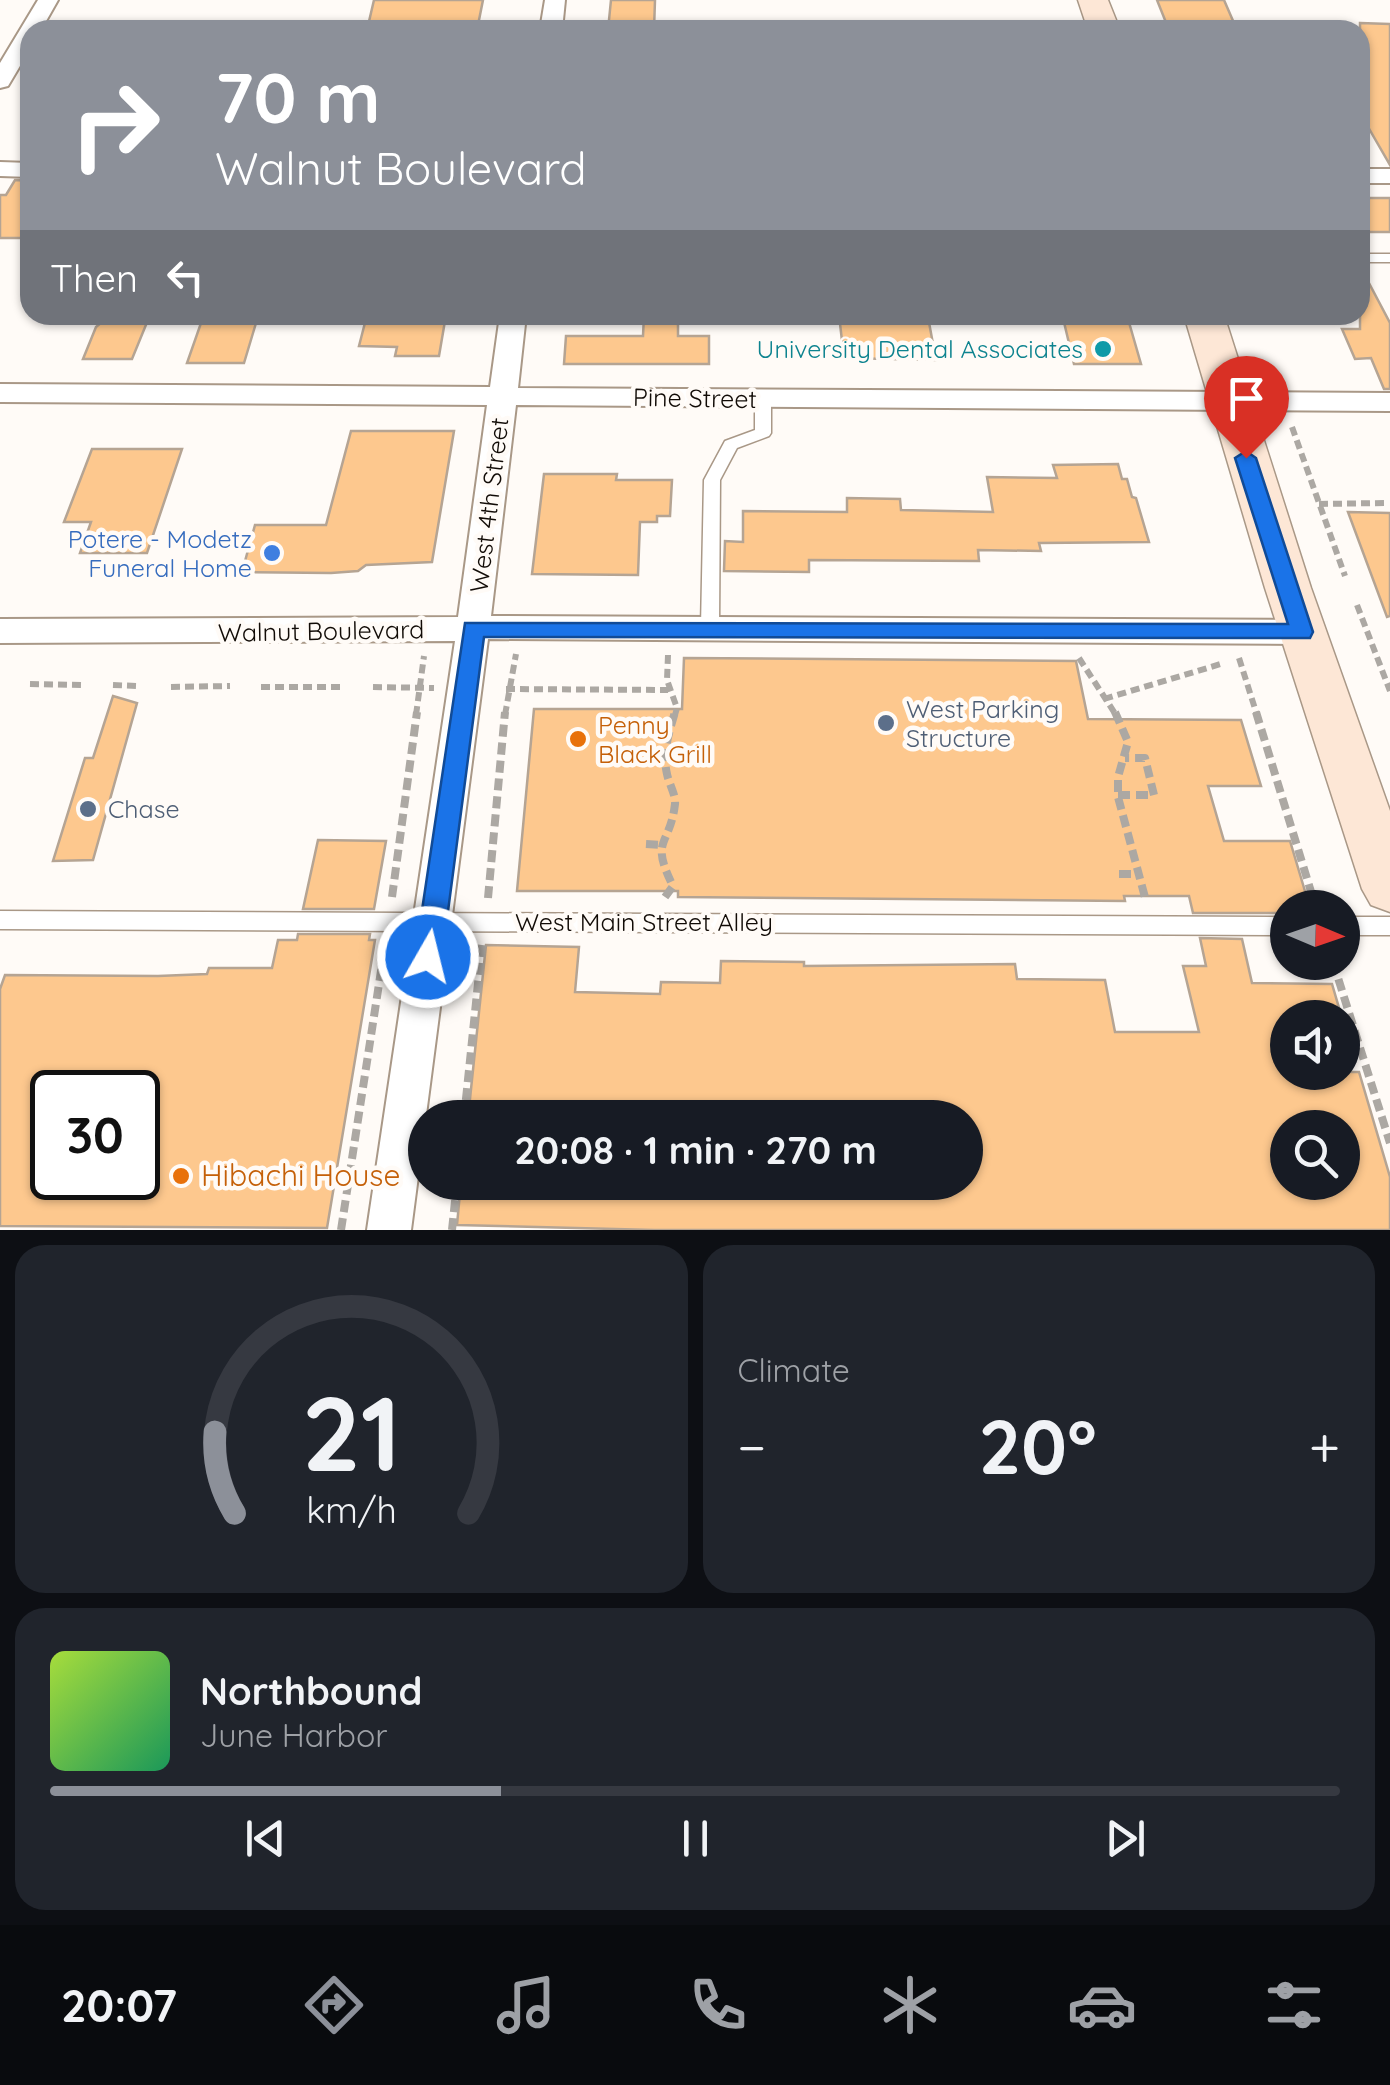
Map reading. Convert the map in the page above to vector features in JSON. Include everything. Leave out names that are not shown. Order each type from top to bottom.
[{"type":"main road","points":[[1207,325],[1302,632],[1390,889]]},
{"type":"street","points":[[0,81],[20,47]]},
{"type":"street","name":"West 4th Street","points":[[388,1230],[434,921],[512,325]]},
{"type":"street","name":"Pine Street","points":[[0,393],[1390,402]]},
{"type":"street","name":"Walnut Boulevard","points":[[0,631],[710,627],[1302,632]]},
{"type":"lane","points":[[710,627],[712,480],[731,445],[764,433],[763,400]]},
{"type":"lane","name":"West Main Street Alley","points":[[0,920],[1270,926]]},
{"type":"lane","points":[[1360,926],[1390,926]]},
{"type":"path","points":[[1290,423],[1345,576]]},
{"type":"path","points":[[1319,504],[1385,503]]},
{"type":"path","points":[[1357,604],[1390,691]]},
{"type":"path","points":[[487,898],[504,688],[518,643]]},
{"type":"path","points":[[1236,648],[1310,890]]},
{"type":"path","points":[[391,904],[425,650]]},
{"type":"path","points":[[656,903],[669,895],[672,886],[660,860],[661,845],[675,811],[666,772],[666,740],[677,708],[669,690],[668,654]]},
{"type":"path","points":[[1078,657],[1121,722],[1128,742],[1118,777],[1118,794],[1147,905]]},
{"type":"path","points":[[1104,699],[1239,658]]},
{"type":"path","points":[[30,684],[82,685]]},
{"type":"path","points":[[113,685],[137,686]]},
{"type":"path","points":[[171,687],[230,686]]},
{"type":"path","points":[[261,686],[340,687]]},
{"type":"path","points":[[374,688],[436,688]]},
{"type":"path","points":[[504,688],[669,690]]},
{"type":"path","points":[[1118,794],[1154,795],[1145,758],[1125,758]]},
{"type":"path","points":[[671,786],[681,786]]},
{"type":"path","points":[[667,826],[680,826]]},
{"type":"path","points":[[646,844],[661,845]]},
{"type":"path","points":[[1119,874],[1139,874]]},
{"type":"path","points":[[466,1100],[483,940]]},
{"type":"path","points":[[341,1230],[385,942]]},
{"type":"path","points":[[1339,980],[1390,1144]]},
{"type":"path","points":[[452,1230],[455,1200]]},
{"type":"building","points":[[374,0],[483,0],[479,20],[369,20]]},
{"type":"building","points":[[611,0],[655,0],[654,20],[609,20]]},
{"type":"building","points":[[1157,0],[1224,0],[1233,20],[1165,20]]},
{"type":"building","points":[[1370,23],[1390,24],[1390,165],[1370,130]]},
{"type":"building","points":[[15,180],[20,180],[20,238],[0,238],[0,195],[6,195]]},
{"type":"building","points":[[1370,198],[1390,198],[1390,232],[1370,232]]},
{"type":"building","points":[[1370,285],[1390,323],[1390,389],[1384,389],[1371,358],[1355,359],[1342,329],[1360,329],[1360,325],[1370,325]]},
{"type":"building","points":[[146,325],[132,359],[83,359],[96,327]]},
{"type":"building","points":[[200,325],[255,325],[244,363],[187,363]]},
{"type":"building","points":[[364,325],[444,325],[439,356],[395,356],[397,347],[359,346]]},
{"type":"building","points":[[644,325],[678,325],[678,336],[709,336],[709,364],[564,364],[566,336],[643,336]]},
{"type":"building","points":[[840,325],[929,325],[936,360],[844,358]]},
{"type":"building","name":"University Dental Associates","points":[[1065,325],[1130,325],[1141,364],[1074,364]]},
{"type":"building","points":[[351,431],[454,431],[432,562],[366,565],[358,571],[331,573],[242,572],[255,525],[326,525]]},
{"type":"building","points":[[92,449],[182,449],[147,553],[80,553],[91,522],[64,522]]},
{"type":"building","points":[[1118,464],[1122,479],[1127,479],[1132,497],[1136,498],[1149,542],[1039,543],[1041,551],[978,550],[979,561],[809,560],[809,572],[724,571],[725,541],[743,542],[743,511],[847,512],[847,498],[900,499],[901,510],[993,512],[987,477],[1057,478],[1053,465]]},
{"type":"building","points":[[544,474],[617,474],[616,480],[672,480],[670,516],[657,516],[657,522],[640,522],[638,575],[532,574]]},
{"type":"building","points":[[1348,512],[1390,513],[1390,616],[1387,617]]},
{"type":"building","name":"West Parking Structure","points":[[684,658],[1076,661],[1088,719],[1241,720],[1261,786],[1208,786],[1224,841],[1290,841],[1305,890],[1270,890],[1270,913],[1193,913],[1189,896],[1124,896],[1125,901],[678,897],[678,891],[517,891],[534,709],[682,709]]},
{"type":"building","name":"Chase","points":[[113,696],[137,703],[93,860],[53,861],[85,758],[93,758]]},
{"type":"building","points":[[318,840],[386,841],[374,909],[303,909]]},
{"type":"building","points":[[298,934],[370,934],[369,940],[375,940],[327,1228],[0,1226],[0,989],[5,975],[158,976],[207,974],[209,968],[272,968],[278,940],[297,940]]},
{"type":"building","points":[[1200,938],[1242,939],[1252,983],[1332,984],[1337,1000],[1270,1000],[1270,1090],[1360,1090],[1360,1075],[1390,1177],[1390,1230],[654,1230],[457,1225],[459,1200],[983,1200],[983,1100],[470,1100],[486,945],[579,947],[575,992],[660,994],[661,982],[720,983],[721,961],[804,962],[804,966],[1015,964],[1017,979],[1105,980],[1115,1032],[1199,1032],[1183,966],[1206,966]]},
{"type":"place","name":"University Dental Associates","points":[[1103,349]]},
{"type":"place","name":"Potere - Modetz Funeral Home","points":[[272,553]]},
{"type":"place","name":"West Parking Structure","points":[[886,723]]},
{"type":"place","name":"Penny Black Grill","points":[[578,739]]},
{"type":"place","name":"Chase","points":[[88,809]]},
{"type":"place","name":"Hibachi House","points":[[181,1176]]},
{"type":"route","points":[[428,957],[474,628],[1302,632],[1246,458]]}]
